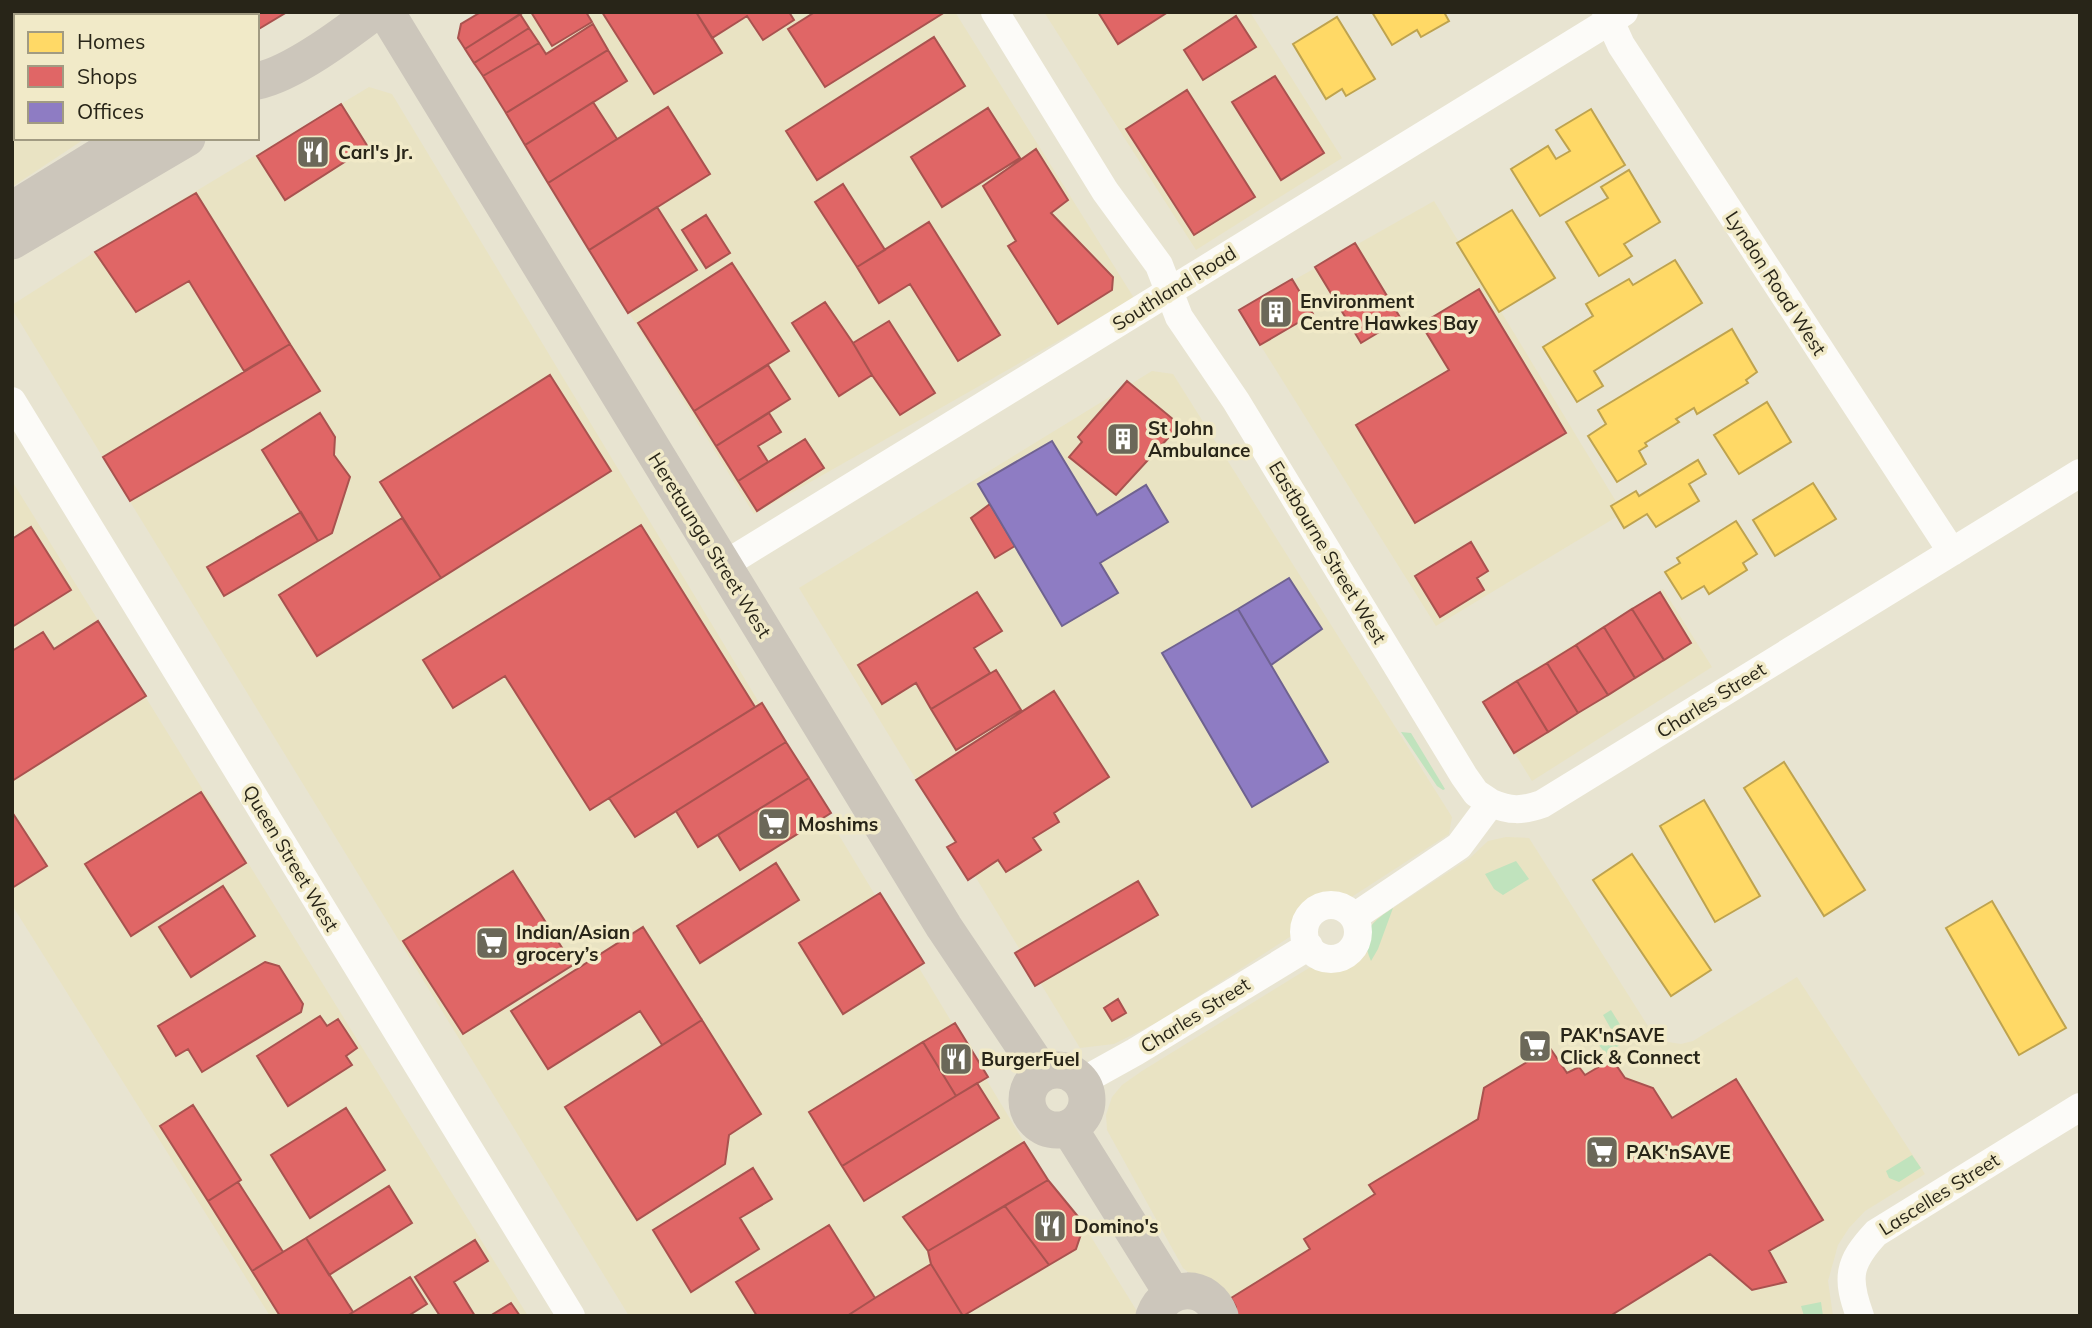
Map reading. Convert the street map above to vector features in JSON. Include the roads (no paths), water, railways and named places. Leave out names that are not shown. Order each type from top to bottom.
[{"type":"main road","points":[[261,84],[334,41],[374,12]]},
{"type":"main road","name":"Heretaunga Street West","points":[[386,12],[944,927],[1042,1073]]},
{"type":"main road","points":[[12,210],[126,140]]},
{"type":"main road","points":[[12,241],[184,140]]},
{"type":"main road","points":[[1060,1070],[1070,1073],[1081,1082],[1087,1099],[1086,1107],[1082,1117],[1069,1128],[1047,1128],[1031,1117],[1026,1098],[1028,1089],[1033,1080],[1042,1073],[1060,1070]]},
{"type":"main road","points":[[1069,1128],[1163,1305],[1190,1290],[1204,1295],[1215,1304],[1220,1316]]},
{"type":"street","name":"Eastbourne Street West","points":[[995,12],[1105,191],[1159,265],[1179,317],[1243,412],[1464,776],[1476,793],[1491,803]]},
{"type":"street","name":"Southland Road","points":[[724,565],[1613,15]]},
{"type":"street","name":"Lyndon Road West","points":[[1613,15],[1628,55],[1952,552]]},
{"type":"street","name":"Queen Street West","points":[[12,401],[571,1316]]},
{"type":"street","name":"Charles Street","points":[[1491,803],[1514,811],[1527,810],[1542,804],[2080,473]]},
{"type":"street","points":[[1354,917],[1459,846],[1491,803]]},
{"type":"street","points":[[1334,905],[1346,909],[1354,917],[1358,938],[1354,947],[1345,954],[1338,958],[1321,957],[1309,946],[1305,935],[1306,923],[1318,909],[1334,905]]},
{"type":"street","name":"Charles Street","points":[[1081,1082],[1309,946]]},
{"type":"street","name":"Lascelles Street","points":[[1860,1316],[1850,1277],[1862,1248],[1876,1233],[2080,1107]]},
{"type":"place","name":"Carl's Jr.","points":[[313,152]]},
{"type":"place","name":"Environment Centre Hawkes Bay","points":[[1276,312]]},
{"type":"place","name":"St John Ambulance","points":[[1123,439]]},
{"type":"place","name":"Moshims","points":[[774,824]]},
{"type":"place","name":"Indian/Asian grocery’s","points":[[492,943]]},
{"type":"place","name":"PAK'nSAVE Click & Connect","points":[[1535,1046]]},
{"type":"place","name":"BurgerFuel","points":[[956,1059]]},
{"type":"place","name":"PAK'nSAVE","points":[[1602,1152]]},
{"type":"place","name":"Domino's","points":[[1050,1226]]}]
